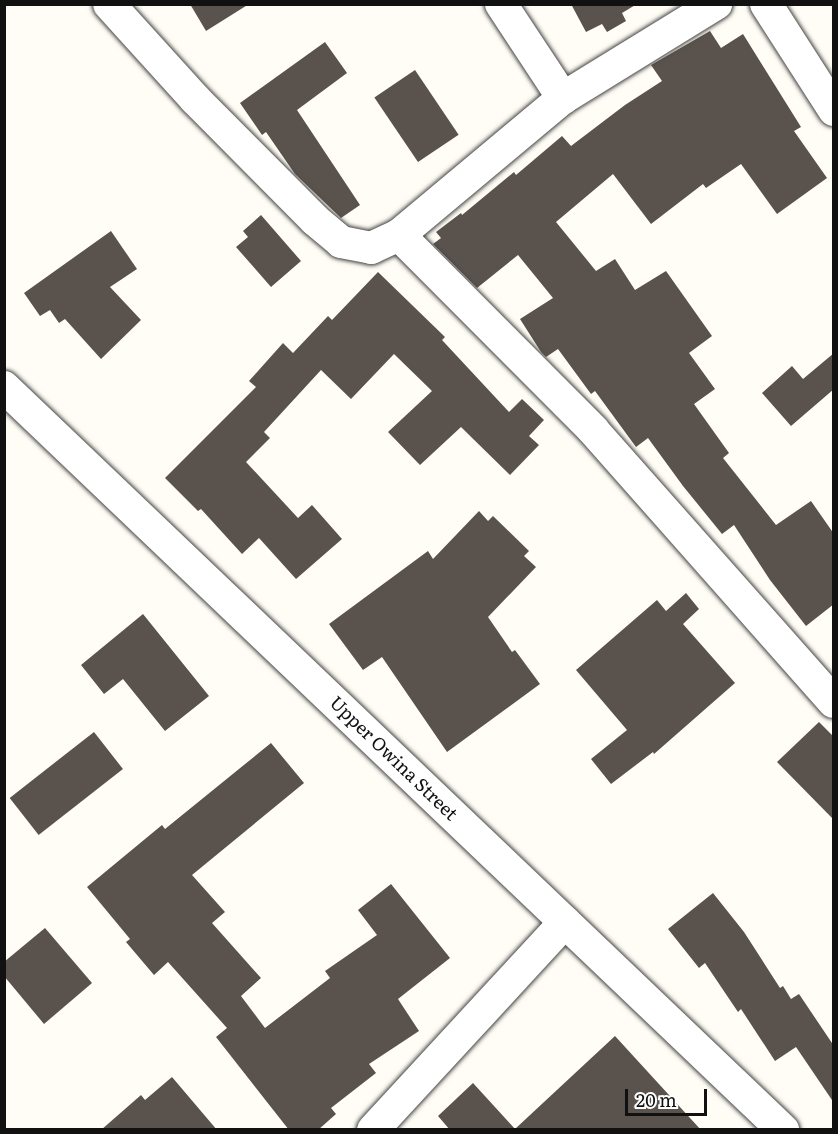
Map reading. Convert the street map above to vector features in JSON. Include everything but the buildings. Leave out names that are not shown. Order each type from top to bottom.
[{"type":"street","points":[[109,4],[195,99],[315,220],[341,242],[371,248],[399,235],[563,98],[716,4]]},
{"type":"street","points":[[501,4],[563,98]]},
{"type":"street","points":[[766,4],[834,110]]},
{"type":"street","points":[[399,235],[592,430],[834,702]]},
{"type":"street","name":"Upper Owina Street","points":[[4,387],[783,1130]]},
{"type":"street","points":[[373,1130],[565,922]]}]
